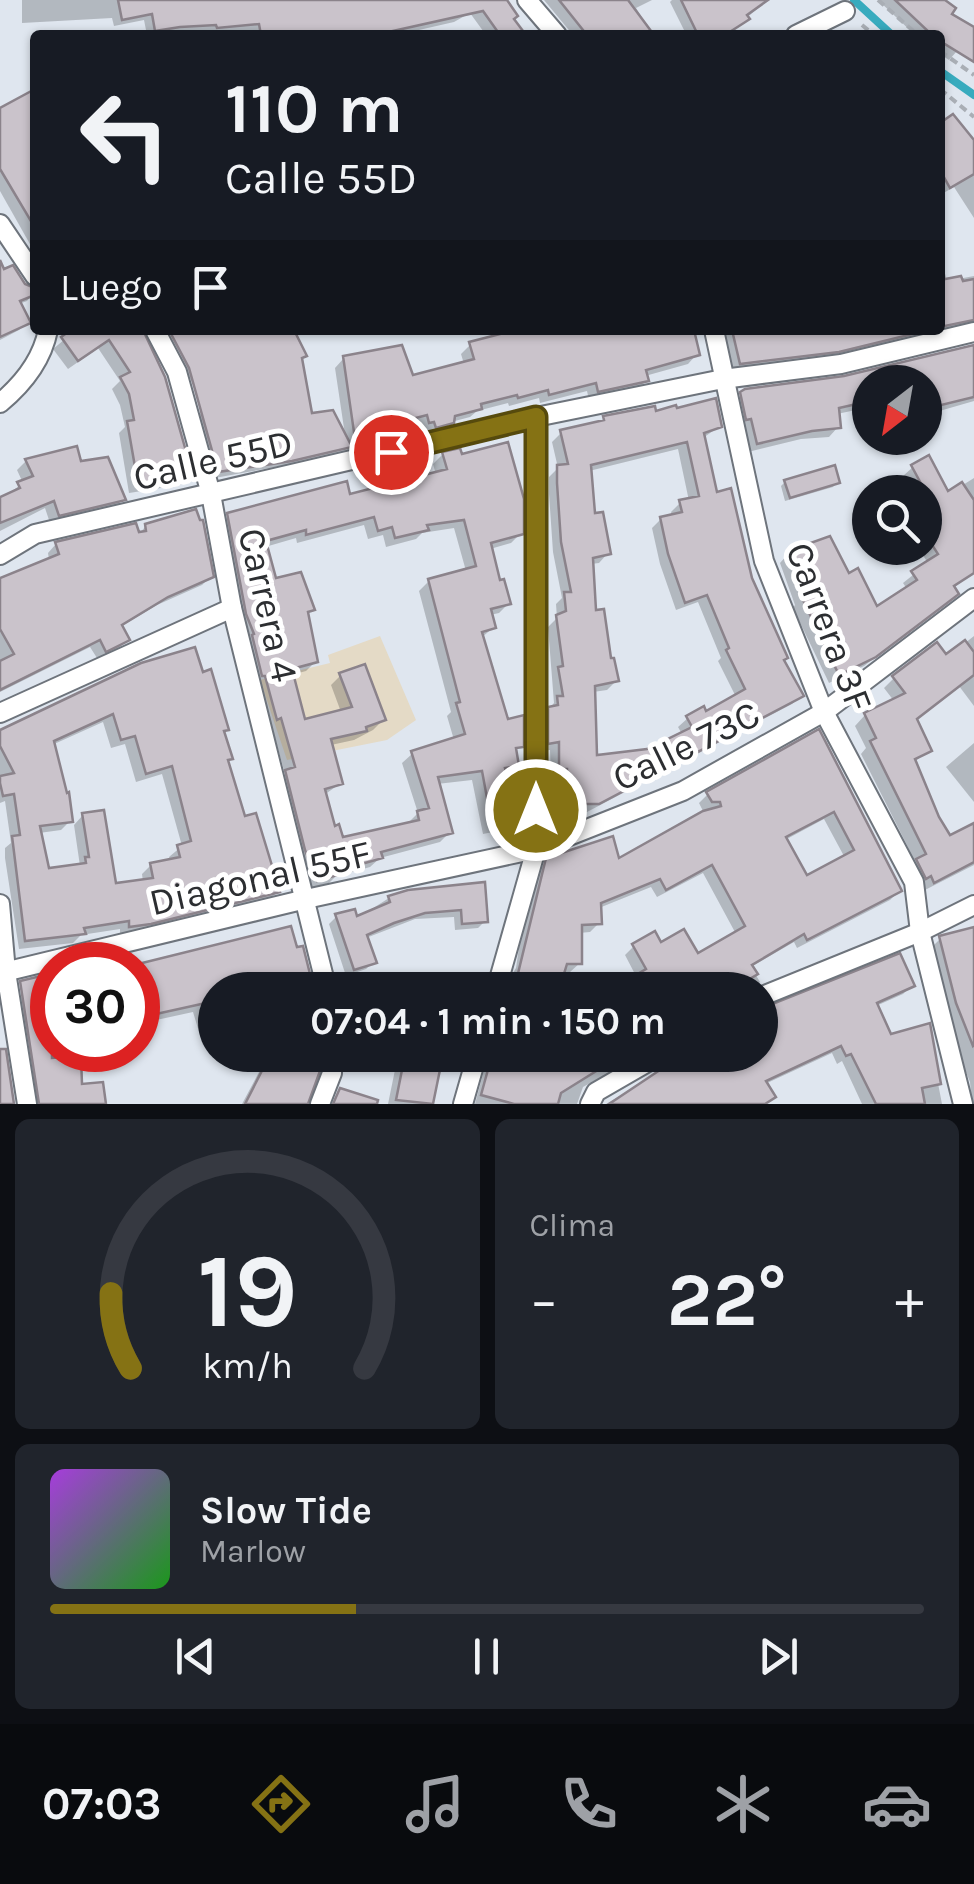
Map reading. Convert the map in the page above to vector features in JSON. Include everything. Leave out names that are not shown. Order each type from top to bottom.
[{"type":"street","points":[[527,0],[552,30]]},
{"type":"street","points":[[806,30],[844,11]]},
{"type":"street","points":[[0,224],[30,269]]},
{"type":"street","name":"Calle 55D","points":[[0,555],[35,534],[536,417],[723,379],[841,364],[974,332]]},
{"type":"street","points":[[0,403],[18,388],[44,349],[47,335]]},
{"type":"street","name":"Carrera 4","points":[[158,335],[177,372],[210,494],[232,608],[323,972]]},
{"type":"street","name":"Carrera 3F","points":[[715,335],[764,561],[824,712],[914,882],[920,932],[963,1104]]},
{"type":"street","points":[[501,972],[536,849],[536,417]]},
{"type":"street","name":"Calle 73C","points":[[536,849],[683,791],[824,712],[974,598]]},
{"type":"street","points":[[0,713],[232,608]]},
{"type":"street","name":"Diagonal 55F","points":[[3,972],[536,849]]},
{"type":"street","points":[[0,904],[3,972],[27,1104]]},
{"type":"street","points":[[778,990],[974,906]]},
{"type":"street","points":[[320,1104],[332,1072]]},
{"type":"street","points":[[463,1104],[472,1072]]},
{"type":"street","points":[[590,1104],[596,1092],[631,1072]]},
{"type":"path","points":[[878,0],[912,30]]},
{"type":"path","points":[[945,55],[974,75]]},
{"type":"path","points":[[945,93],[974,118]]},
{"type":"shaded area","points":[[380,636],[416,720],[387,740],[287,760],[260,680],[330,663],[328,655]]},
{"type":"building","points":[[118,0],[507,0],[522,30],[496,30],[483,11],[398,30],[260,30],[259,24],[155,30],[152,14],[122,20]]},
{"type":"building","points":[[559,0],[628,0],[650,30],[583,30]]},
{"type":"building","points":[[681,0],[768,0],[733,30],[696,30]]},
{"type":"building","points":[[895,0],[945,0],[956,8],[952,14],[974,27],[974,62],[945,44],[945,30],[927,30]]},
{"type":"building","points":[[30,92],[30,220],[0,169],[0,108]]},
{"type":"building","points":[[953,114],[974,140],[974,174],[950,188],[945,179],[945,120]]},
{"type":"building","points":[[0,260],[4,269],[13,265],[30,286],[30,297],[20,301],[30,323],[0,337]]},
{"type":"building","points":[[961,276],[963,281],[974,279],[974,320],[945,326],[945,279]]},
{"type":"building","points":[[145,335],[165,377],[193,476],[138,484],[127,421],[134,420],[129,394],[120,377],[130,372],[109,340],[78,361],[61,337]]},
{"type":"building","points":[[172,335],[296,335],[307,356],[302,358],[312,413],[333,410],[352,447],[218,472],[189,368]]},
{"type":"building","points":[[496,335],[695,335],[700,355],[646,370],[649,381],[598,392],[596,383],[549,395],[548,390],[518,398],[517,395],[481,404],[482,409],[455,416],[454,423],[436,428],[427,415],[389,425],[392,438],[356,446],[343,356],[402,345],[413,375],[474,359],[469,342]]},
{"type":"building","points":[[733,335],[909,335],[839,352],[740,364]]},
{"type":"building","points":[[974,345],[974,397],[942,405],[942,365],[890,365]]},
{"type":"building","points":[[852,374],[852,405],[839,408],[841,428],[757,444],[740,392]]},
{"type":"building","points":[[716,398],[722,427],[704,433],[717,492],[731,488],[752,578],[788,658],[784,660],[804,696],[599,804],[567,804],[567,769],[559,769],[559,742],[548,744],[548,707],[558,705],[557,696],[563,696],[556,615],[566,611],[564,592],[571,592],[561,542],[557,465],[568,464],[560,430],[604,420],[603,416],[655,406],[656,411],[676,405],[677,408]],"holes":[[[687,442],[699,496],[679,500],[682,512],[660,517],[668,554],[685,603],[707,595],[745,689],[706,711],[704,706],[686,716],[692,727],[647,749],[597,755],[595,686],[619,681],[611,658],[604,609],[596,610],[593,558],[611,554],[603,512],[595,513],[591,465]]]},
{"type":"building","points":[[508,442],[524,499],[524,534],[491,543],[511,604],[491,609],[496,628],[482,632],[508,719],[524,715],[524,747],[516,748],[519,766],[505,768],[516,821],[492,825],[482,771],[438,777],[453,833],[381,852],[383,858],[317,881],[285,770],[295,767],[281,718],[277,720],[262,676],[227,513],[347,481],[350,494],[447,469],[442,452],[460,448],[462,454]],"holes":[[[374,517],[378,531],[392,527],[395,538],[429,530],[427,525],[464,520],[476,566],[428,579],[465,734],[411,751],[429,808],[417,811],[419,820],[343,837],[339,824],[335,826],[325,789],[343,784],[331,739],[367,731],[366,727],[386,720],[365,664],[339,673],[352,707],[305,719],[292,669],[318,662],[308,612],[315,610],[301,572],[276,578],[266,541]]]},
{"type":"building","points":[[77,446],[81,461],[108,457],[126,500],[59,516],[54,501],[0,523],[0,497],[20,488],[17,482],[33,476],[25,459]]},
{"type":"building","points":[[929,455],[940,475],[916,475],[911,465]]},
{"type":"building","points":[[835,465],[840,483],[790,498],[784,480]]},
{"type":"building","points":[[942,480],[948,491],[962,482],[974,500],[974,573],[954,586],[959,594],[876,657],[839,675],[801,596],[804,594],[788,551],[830,536],[849,573],[858,568],[877,606],[917,580],[911,571],[921,565],[942,565]]},
{"type":"building","points":[[196,509],[203,520],[214,577],[168,597],[122,625],[130,640],[106,652],[100,640],[0,690],[0,661],[14,654],[0,629],[0,578],[59,554],[55,542],[136,523],[139,532],[146,531],[145,524]]},
{"type":"building","points":[[965,640],[974,652],[974,675],[917,719],[932,751],[915,759],[939,817],[950,835],[974,823],[974,862],[934,883],[931,876],[926,879],[916,859],[926,854],[870,741],[876,738],[864,713],[905,693],[892,676],[937,642],[946,654]]},
{"type":"building","points":[[195,647],[203,672],[211,669],[229,730],[224,731],[233,759],[228,760],[245,816],[256,813],[280,892],[151,924],[129,927],[129,921],[84,928],[86,934],[25,941],[12,836],[20,835],[14,794],[3,796],[0,783],[0,776],[14,773],[0,746],[0,730],[141,663]],"holes":[[[113,714],[121,740],[135,736],[146,774],[172,766],[191,841],[177,845],[180,857],[150,863],[153,878],[116,883],[104,810],[82,813],[89,857],[85,857],[86,863],[49,868],[40,826],[73,822],[54,741]]]},
{"type":"building","points":[[819,729],[902,891],[807,940],[804,934],[752,965],[757,972],[641,972],[646,969],[632,944],[655,931],[661,942],[684,929],[698,953],[745,926],[712,865],[666,890],[660,879],[601,903],[602,924],[582,925],[582,964],[567,964],[565,972],[518,972],[546,858],[613,836],[619,858],[703,811],[721,806],[720,802],[712,802],[706,792]],"holes":[[[834,812],[854,850],[807,875],[786,837]]]},
{"type":"building","points":[[485,882],[488,922],[462,924],[461,910],[425,913],[394,923],[367,935],[377,963],[354,970],[335,914],[355,909],[357,916],[390,902],[388,896],[408,890]]},
{"type":"building","points":[[291,926],[297,947],[303,946],[310,972],[198,972],[198,1005],[160,1013],[160,959]]},
{"type":"building","points":[[974,927],[973,1046],[956,1003],[939,936]]},
{"type":"building","points":[[900,953],[915,986],[877,1003],[891,1034],[930,1023],[941,1084],[922,1088],[925,1104],[876,1104],[851,1054],[846,1056],[841,1046],[766,1081],[776,1097],[765,1104],[609,1104],[657,1072],[778,1072],[778,1002]]},
{"type":"building","points":[[30,979],[30,1046],[20,981]]},
{"type":"building","points":[[0,1049],[6,1049],[14,1104],[0,1104]]},
{"type":"building","points":[[34,1072],[82,1072],[82,1084],[103,1082],[106,1104],[39,1104]]},
{"type":"building","points":[[261,1072],[320,1072],[308,1104],[245,1104]]},
{"type":"building","points":[[402,1072],[440,1072],[433,1104],[396,1100]]},
{"type":"building","points":[[487,1072],[595,1072],[561,1093],[558,1104],[514,1104],[481,1095]]},
{"type":"building","points":[[340,1088],[378,1100],[377,1104],[333,1104]]},
{"type":"waterway","points":[[854,0],[887,30]]},
{"type":"waterway","points":[[945,75],[974,95]]},
{"type":"route","points":[[391,452],[536,417],[536,810]]}]
